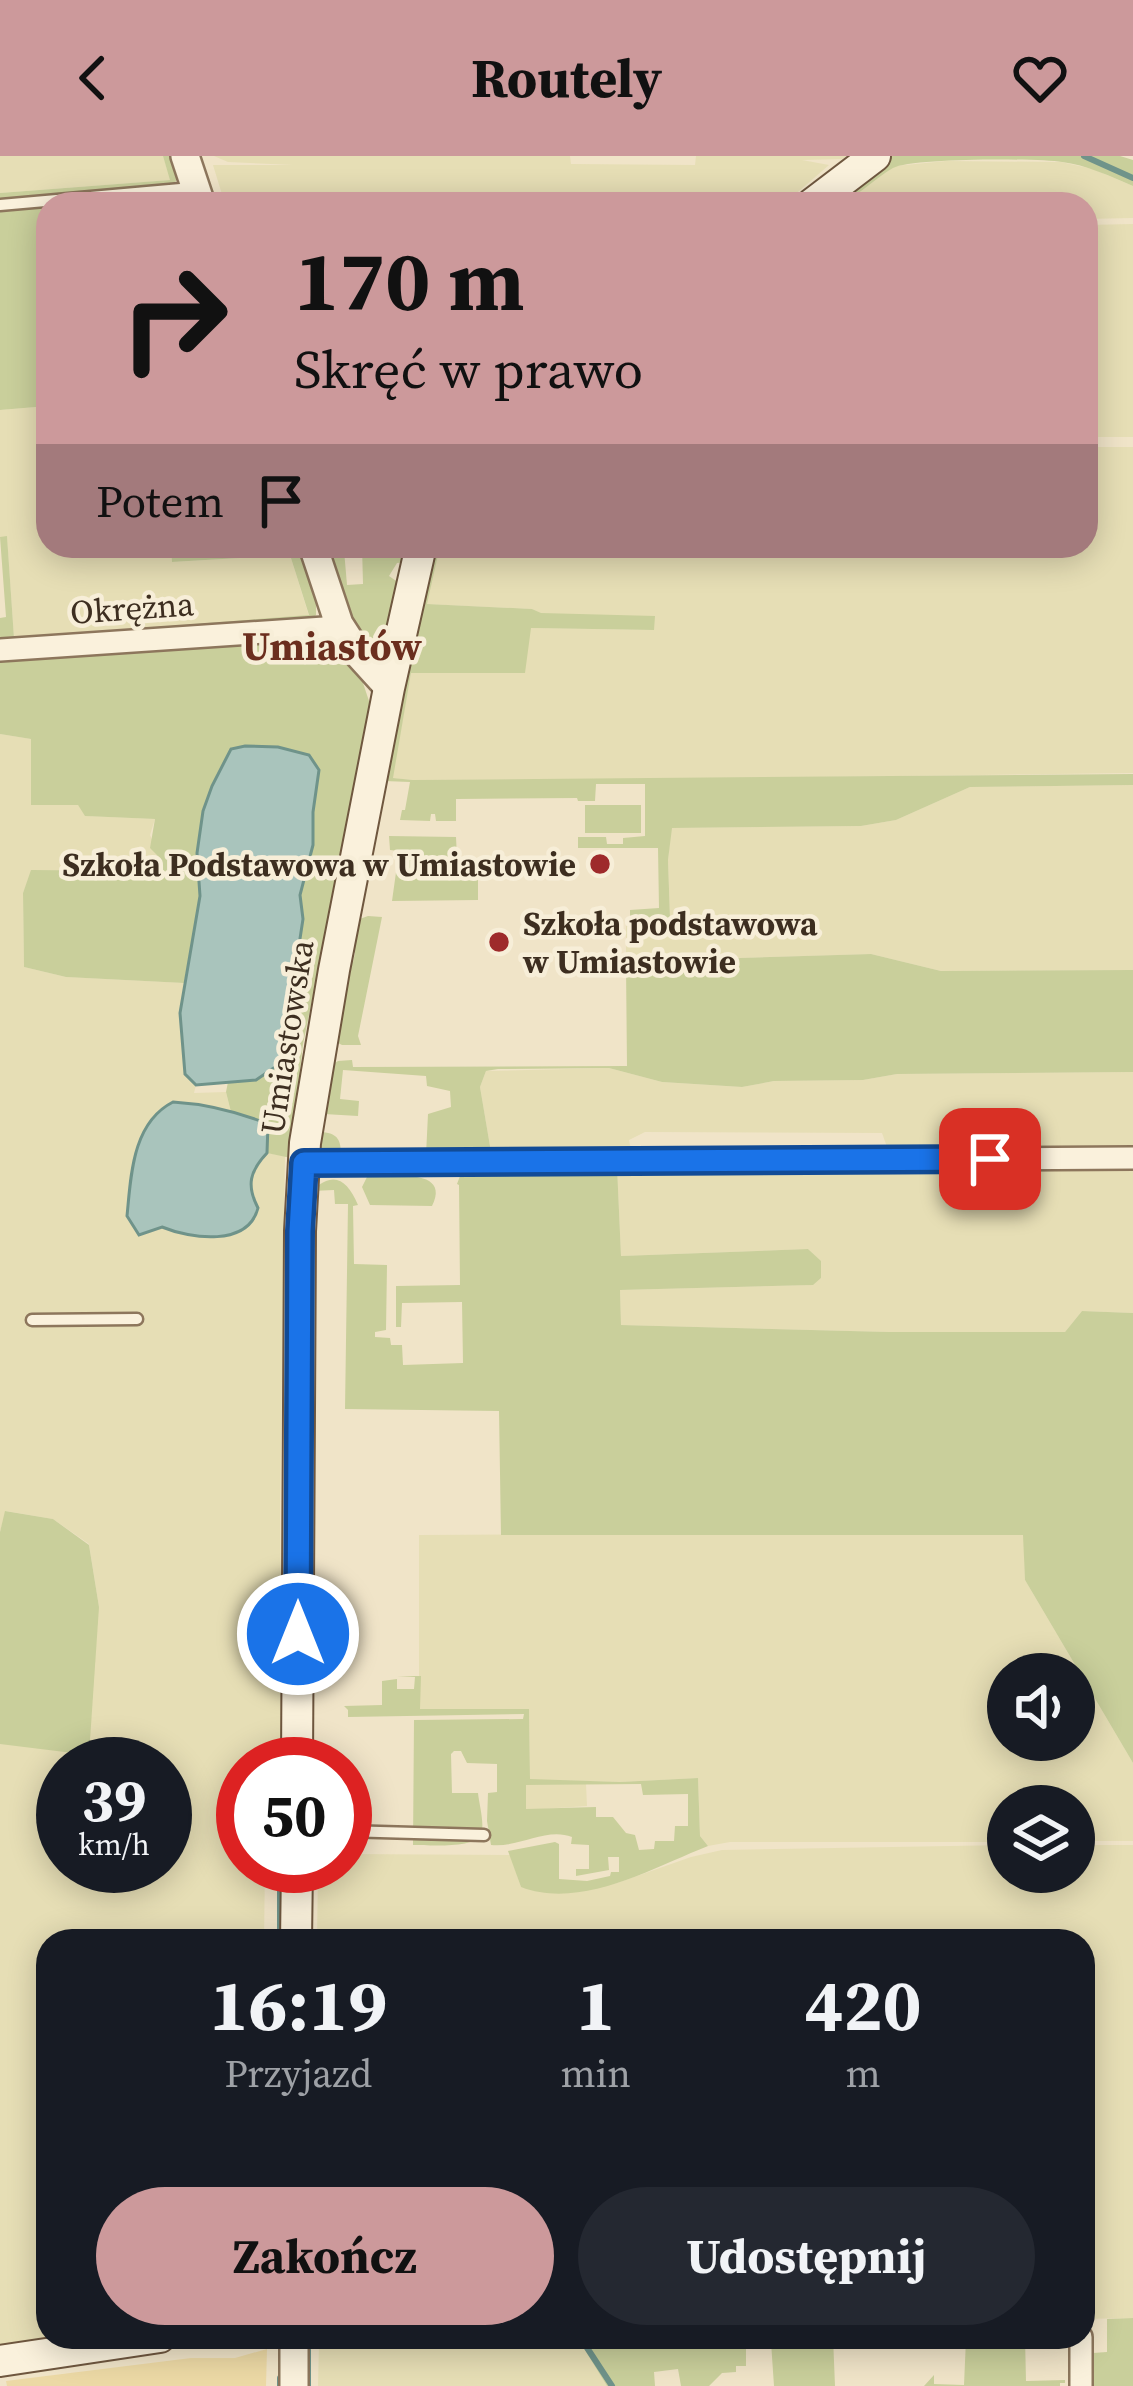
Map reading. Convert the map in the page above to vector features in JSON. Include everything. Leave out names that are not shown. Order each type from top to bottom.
[{"type":"main road","points":[[828,192],[875,156]]},
{"type":"main road","name":"Umiastowska","points":[[297,1737],[304,1163],[334,970],[418,558]]},
{"type":"main road","points":[[296,1929],[297,1893]]},
{"type":"main road","points":[[6,2367],[98,2349]]},
{"type":"street","points":[[185,156],[197,192]]},
{"type":"street","points":[[318,558],[339,623],[359,656],[389,688]]},
{"type":"street","name":"Okrężna","points":[[0,650],[323,628],[339,623]]},
{"type":"street","points":[[304,1163],[1133,1158]]},
{"type":"street","points":[[294,2349],[294,2386]]},
{"type":"street","points":[[1081,2349],[1081,2386]]},
{"type":"lane","points":[[0,205],[36,203]]},
{"type":"lane","points":[[32,1320],[137,1318]]},
{"type":"lane","points":[[372,1832],[484,1835]]},
{"type":"shaded area","points":[[0,156],[163,156],[171,180],[0,193]]},
{"type":"shaded area","points":[[214,156],[570,156],[571,164],[695,165],[696,156],[847,156],[802,160],[829,165],[798,192],[221,192],[213,165],[293,165],[228,162]]},
{"type":"shaded area","points":[[946,161],[1061,162],[1133,186],[1133,218],[1098,219],[1098,192],[857,192],[895,166]]},
{"type":"shaded area","points":[[1133,224],[1133,437],[1098,437],[1098,225]]},
{"type":"shaded area","points":[[36,407],[36,558],[172,558],[173,562],[291,558],[309,616],[14,638],[7,537],[0,537],[0,410]]},
{"type":"shaded area","points":[[1098,447],[1133,447],[1133,773],[392,778],[411,673],[524,673],[530,628],[653,630],[532,609],[426,604],[437,558],[1098,558]]},
{"type":"shaded area","points":[[0,734],[31,739],[86,816],[155,819],[150,835],[162,872],[32,870],[23,893],[24,967],[66,977],[184,983],[180,1013],[184,1074],[196,1085],[194,1093],[226,1092],[231,1112],[267,1153],[285,1156],[280,1519],[283,1737],[216,1737],[216,1893],[265,1893],[264,1929],[36,1929],[36,2339],[0,2345],[0,1744],[99,1607],[89,1544],[53,1519],[6,1511],[0,1532]]},
{"type":"shaded area","points":[[1133,785],[1133,970],[941,971],[871,954],[740,958],[689,966],[626,965],[626,919],[670,917],[671,828],[861,826],[896,820],[970,787]]},
{"type":"shaded area","points":[[609,1068],[662,1082],[742,1087],[897,1074],[1133,1072],[1133,1147],[887,1147],[882,1133],[645,1132],[629,1140],[631,1150],[491,1152],[480,1087],[486,1071]]},
{"type":"shaded area","points":[[617,1166],[1133,1167],[1133,1313],[1082,1311],[1065,1332],[621,1325],[620,1290],[812,1285],[821,1278],[821,1262],[808,1249],[621,1256]]},
{"type":"shaded area","points":[[419,1535],[1024,1535],[1025,1580],[1068,1653],[987,1653],[987,1761],[1095,1761],[1095,1699],[1133,1763],[1133,1841],[1095,1841],[1095,1785],[987,1785],[987,1842],[730,1842],[708,1846],[700,1836],[698,1778],[530,1780],[529,1710],[419,1709]]},
{"type":"shaded area","points":[[586,1784],[587,1806],[526,1810],[525,1785]]},
{"type":"shaded area","points":[[987,1845],[987,1893],[1095,1893],[1095,1845],[1133,1845],[1133,2318],[1095,2319],[1095,1929],[317,1929],[318,1893],[372,1893],[372,1854],[510,1855],[521,1887],[577,1892],[722,1850]]},
{"type":"shaded area","points":[[319,2349],[584,2349],[607,2386],[318,2386]]},
{"type":"green space","points":[[163,156],[170,156],[177,179],[173,186],[36,192],[36,197],[0,200],[0,193],[170,180]]},
{"type":"green space","points":[[892,156],[1120,156],[1133,160],[1133,186],[1062,162],[948,161],[893,168],[860,192],[845,192]]},
{"type":"green space","points":[[36,206],[36,407],[0,410],[0,209]]},
{"type":"green space","points":[[7,536],[14,638],[309,615],[291,558],[302,558],[316,615],[309,623],[0,646],[0,618],[6,617],[0,537]]},
{"type":"green space","points":[[172,558],[239,558],[172,562]]},
{"type":"green space","points":[[327,558],[345,558],[347,585],[363,584],[362,558],[407,558],[397,563],[389,576],[402,585],[389,640],[382,650],[369,648],[346,616]]},
{"type":"green space","points":[[430,558],[437,558],[427,604],[655,616],[654,630],[531,628],[525,673],[411,673],[393,778],[1133,774],[1133,785],[970,787],[896,820],[861,826],[672,828],[670,918],[630,918],[630,910],[659,908],[658,848],[578,848],[578,837],[606,837],[607,844],[623,844],[623,838],[645,836],[645,784],[596,784],[595,801],[456,799],[456,821],[436,821],[431,814],[430,821],[400,820],[410,782],[384,781]]},
{"type":"green space","points":[[326,635],[362,680],[372,710],[303,1044],[291,1158],[267,1153],[268,1124],[231,1112],[226,1092],[228,1082],[256,1080],[281,1063],[303,919],[300,895],[313,845],[318,770],[309,755],[290,750],[261,746],[231,750],[212,786],[197,853],[200,896],[184,983],[66,977],[24,967],[23,893],[31,870],[162,871],[160,858],[150,848],[155,819],[85,816],[78,805],[31,805],[31,739],[0,734],[0,655]]},
{"type":"green space","points":[[585,805],[641,805],[641,833],[585,833]]},
{"type":"green space","points":[[389,836],[456,837],[457,858],[478,859],[478,900],[392,901],[399,851],[390,850]]},
{"type":"green space","points":[[382,917],[358,1036],[361,1045],[342,1045],[336,1042],[348,962],[353,962],[355,953],[351,951],[357,920]]},
{"type":"green space","points":[[871,954],[941,971],[1133,970],[1133,1072],[897,1074],[742,1087],[662,1082],[609,1068],[498,1069],[486,1071],[480,1087],[491,1152],[426,1155],[428,1114],[451,1107],[450,1091],[427,1086],[426,1076],[343,1070],[340,1099],[359,1101],[358,1116],[324,1114],[323,1132],[338,1139],[341,1155],[317,1148],[330,1066],[338,1061],[352,1060],[353,1067],[627,1066],[626,965],[689,966],[740,958]]},
{"type":"green space","points":[[617,1166],[621,1256],[808,1249],[821,1261],[821,1278],[813,1285],[620,1290],[621,1325],[1065,1332],[1082,1311],[1133,1313],[1133,1763],[1095,1699],[1095,1653],[1068,1653],[1025,1580],[1023,1535],[501,1535],[499,1411],[345,1409],[348,1204],[335,1204],[334,1190],[312,1191],[327,1181],[344,1184],[358,1205],[353,1206],[354,1264],[387,1265],[386,1330],[375,1332],[375,1337],[402,1345],[403,1365],[463,1363],[462,1302],[402,1303],[401,1327],[396,1327],[396,1286],[460,1285],[457,1184],[460,1176]]},
{"type":"green space","points":[[367,1177],[426,1179],[436,1194],[432,1206],[370,1205],[362,1187]]},
{"type":"green space","points":[[5,1511],[53,1519],[89,1545],[99,1607],[90,1737],[36,1737],[36,1748],[0,1744],[0,1532]]},
{"type":"green space","points":[[397,1676],[421,1676],[420,1709],[529,1709],[530,1779],[698,1778],[700,1836],[708,1846],[592,1890],[544,1893],[521,1887],[508,1851],[555,1842],[559,1844],[559,1879],[587,1881],[619,1872],[619,1857],[608,1857],[609,1870],[576,1876],[576,1869],[589,1869],[589,1845],[571,1844],[572,1837],[552,1834],[491,1845],[488,1793],[497,1792],[497,1764],[467,1763],[461,1751],[451,1754],[452,1793],[478,1793],[481,1834],[461,1844],[413,1845],[414,1720],[523,1719],[524,1714],[348,1717],[344,1706],[382,1705],[382,1681],[397,1679],[397,1689],[414,1689],[415,1677]],"holes":[[[641,1784],[643,1795],[688,1794],[688,1826],[675,1826],[674,1841],[655,1841],[654,1849],[639,1850],[635,1835],[626,1833],[613,1817],[596,1817],[596,1807],[526,1809],[526,1785]]]},
{"type":"green space","points":[[1133,2318],[1133,2386],[1093,2386],[1093,2353],[1107,2352],[1107,2319]]},
{"type":"green space","points":[[584,2349],[746,2349],[746,2366],[722,2373],[709,2386],[681,2386],[678,2369],[654,2372],[655,2386],[607,2386]]},
{"type":"green space","points":[[771,2349],[833,2349],[835,2386],[774,2386]]},
{"type":"green space","points":[[966,2349],[1025,2349],[1026,2381],[1065,2380],[1060,2386],[924,2386],[934,2375],[934,2384],[964,2385]]},
{"type":"sand","points":[[267,2349],[266,2386],[7,2386],[6,2381],[191,2358],[235,2358]]},
{"type":"water","points":[[278,747],[309,755],[319,770],[313,845],[300,895],[303,919],[281,1063],[256,1080],[196,1085],[185,1074],[180,1013],[200,896],[197,853],[203,811],[231,749]]},
{"type":"water","points":[[173,1102],[222,1109],[268,1124],[267,1153],[252,1179],[258,1208],[243,1229],[202,1237],[162,1227],[139,1235],[127,1216],[141,1137],[159,1111]]},
{"type":"waterway","points":[[1084,156],[1133,178]]},
{"type":"waterway","points":[[280,1893],[280,1929]]},
{"type":"waterway","points":[[588,2349],[612,2386]]},
{"type":"waterway","points":[[308,2350],[308,2386]]},
{"type":"waterway","points":[[280,2378],[280,2386]]},
{"type":"place","name":"Szkoła Podstawowa w Umiastowie","points":[[600,864]]},
{"type":"place","name":"Szkoła podstawowa w Umiastowie","points":[[499,942]]},
{"type":"district","name":"Umiastów","points":[[332,646]]},
{"type":"route","points":[[298,1634],[304,1163],[990,1159]]}]
